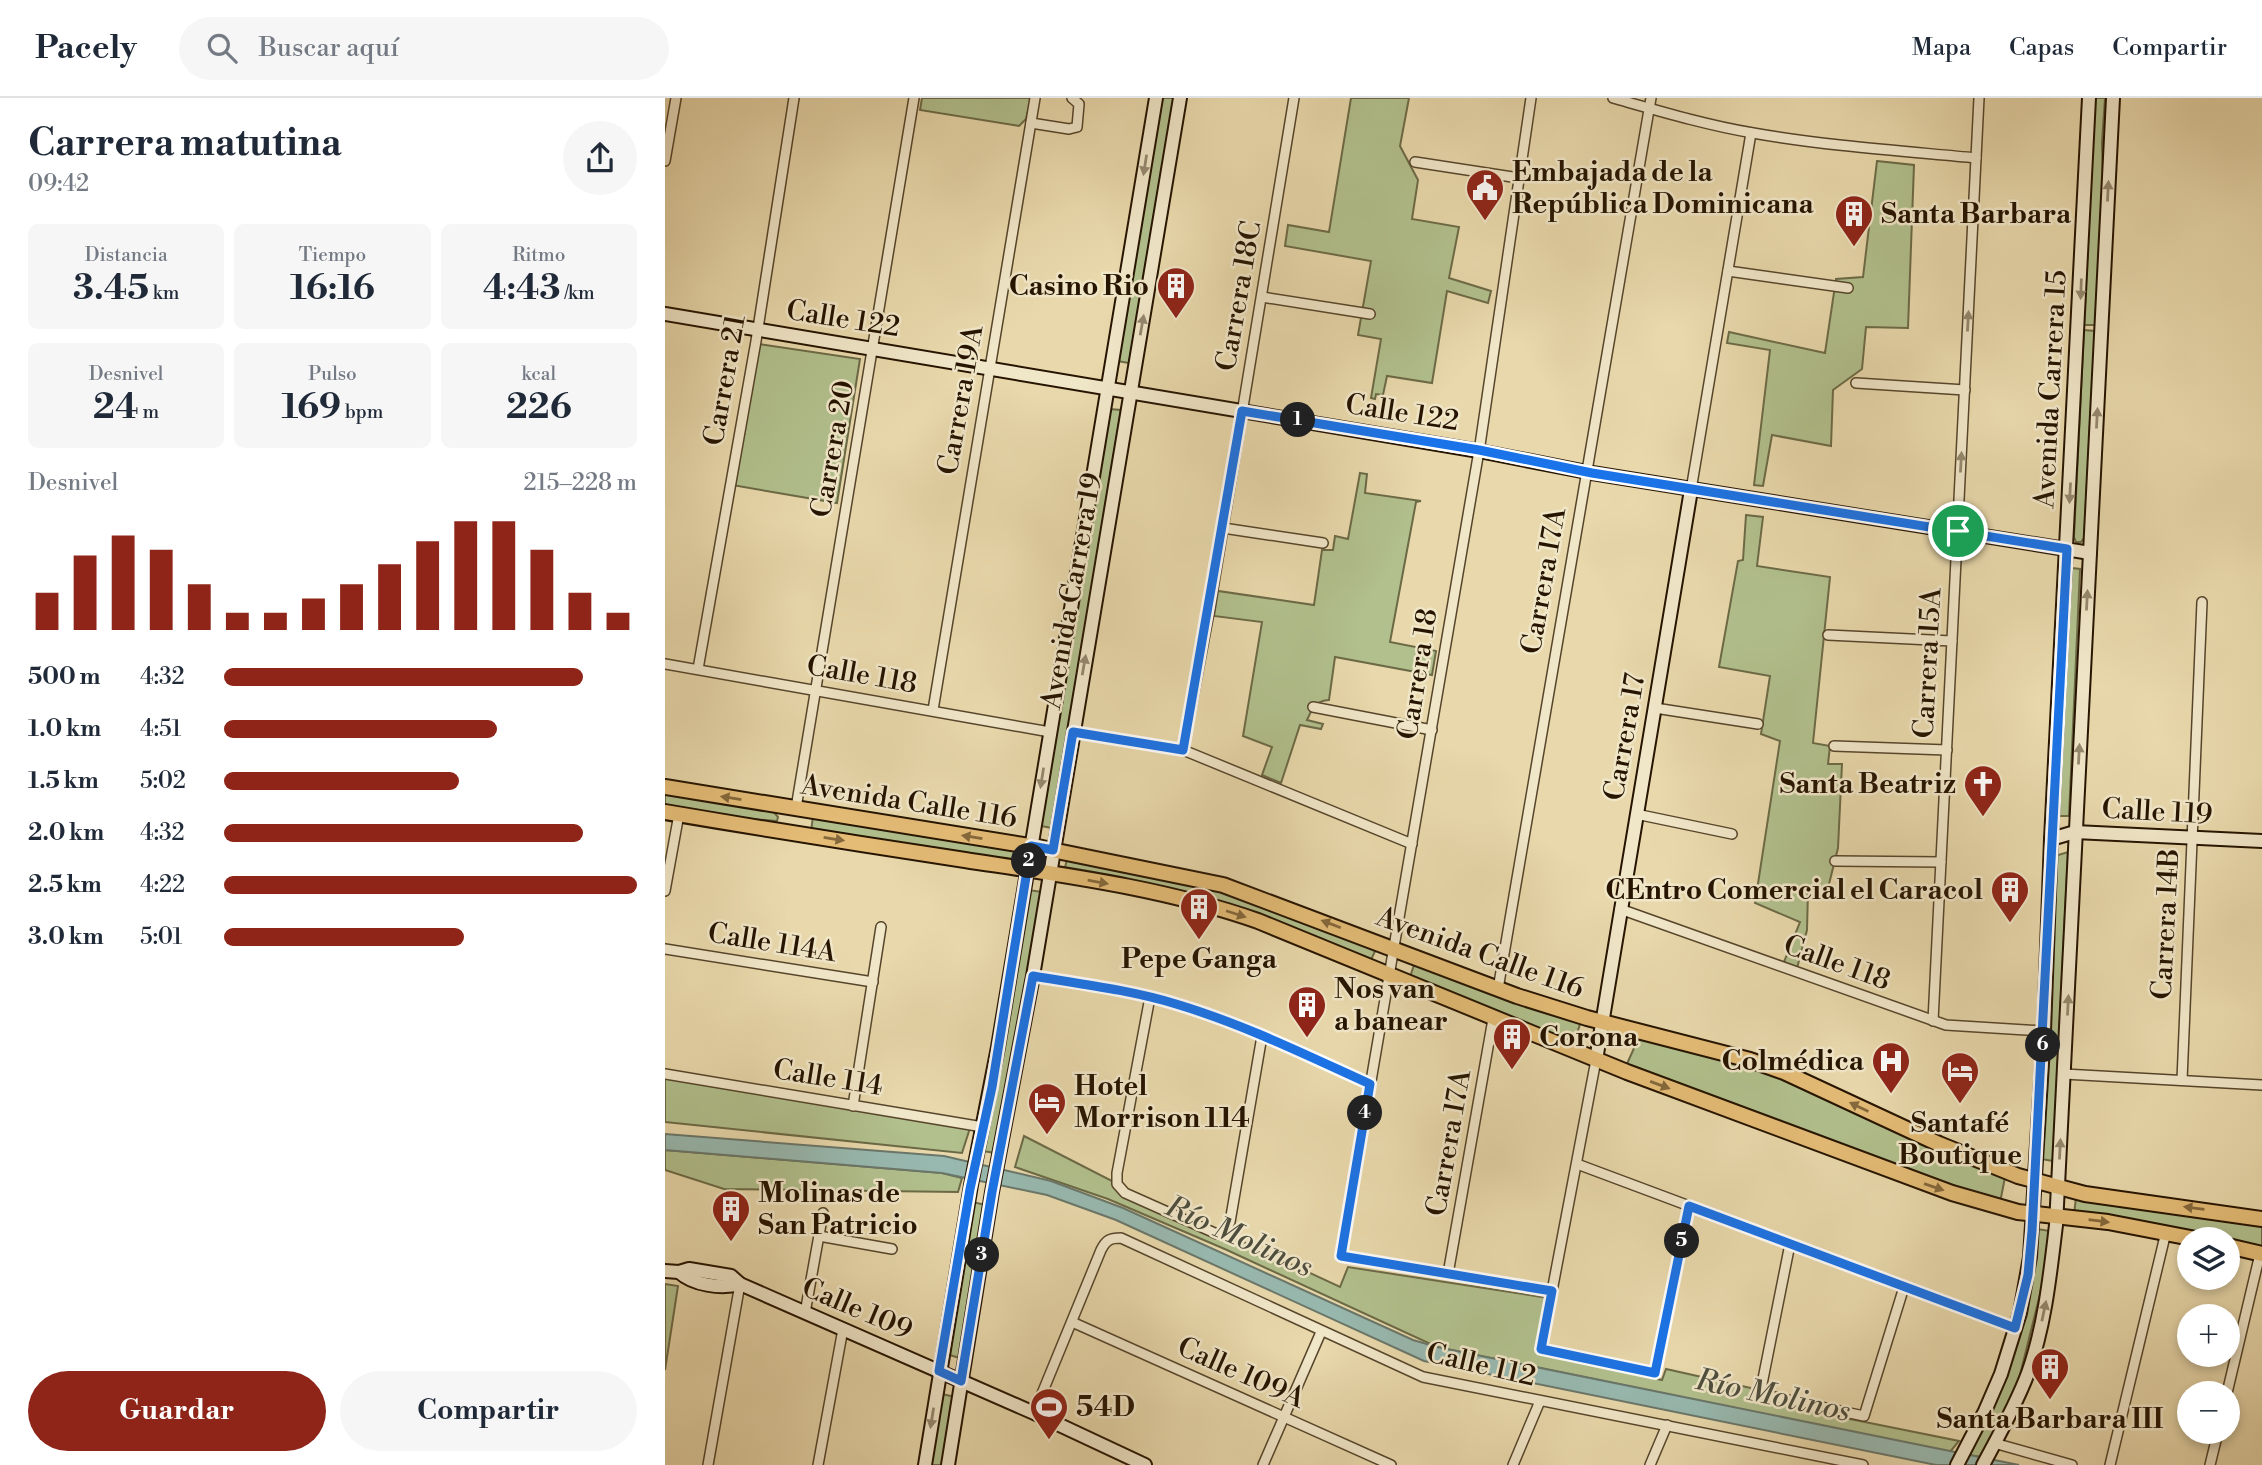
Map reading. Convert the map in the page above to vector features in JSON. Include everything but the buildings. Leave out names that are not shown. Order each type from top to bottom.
[{"type":"main road","name":"Avenida Carrera 19","points":[[925,1465],[1156,98]]},
{"type":"main road","name":"Avenida Carrera 19","points":[[948,1465],[993,1186],[1033,976],[1180,98]]},
{"type":"main road","name":"Avenida Carrera 15","points":[[1957,1465],[2001,1374],[2028,1275],[2044,1031],[2051,839],[2089,98]]},
{"type":"main road","name":"Avenida Carrera 15","points":[[1983,1465],[2020,1393],[2032,1359],[2048,1294],[2057,1217],[2113,98]]},
{"type":"main road","name":"Calle 122","points":[[665,314],[1479,450],[1691,490],[2090,553]]},
{"type":"main road","name":"Carrera 17","points":[[1596,1060],[1691,490]]},
{"type":"main road","name":"Avenida Calle 116","points":[[665,787],[1031,846],[1223,885],[1498,989],[1784,1072],[1939,1144],[2034,1181],[2085,1194],[2262,1219]]},
{"type":"main road","points":[[719,821],[794,825],[797,822],[796,808]]},
{"type":"main road","name":"Avenida Calle 116","points":[[672,813],[1147,891],[1227,911],[1596,1060],[1922,1183],[2012,1211],[2177,1235]]},
{"type":"main road","name":"Calle 119","points":[[2051,839],[2075,832],[2262,841]]},
{"type":"main road","points":[[2240,1249],[2261,1254]]},
{"type":"main road","name":"Calle 109","points":[[665,1271],[679,1272],[689,1269],[731,1276],[740,1284],[1146,1465]]},
{"type":"street","points":[[665,161],[676,98]]},
{"type":"street","name":"Carrera 21","points":[[698,669],[758,330],[794,98]]},
{"type":"street","name":"Carrera 20","points":[[796,808],[914,98]]},
{"type":"street","name":"Carrera 19A","points":[[933,710],[1035,98]]},
{"type":"street","name":"Carrera 18C","points":[[1183,750],[1294,98]]},
{"type":"street","name":"Carrera 18","points":[[1448,1274],[1341,1256],[1479,450],[1531,98]]},
{"type":"street","points":[[1613,98],[1649,103],[1751,133],[1809,142],[1976,158]]},
{"type":"street","name":"Carrera 15A","points":[[1933,1021],[1979,98]]},
{"type":"street","points":[[1031,123],[1069,129],[1077,127],[1075,101]]},
{"type":"street","name":"Carrera 17A","points":[[1498,989],[1649,103]]},
{"type":"street","name":"Carrera 17","points":[[1691,490],[1751,133]]},
{"type":"street","points":[[1415,162],[1519,178]]},
{"type":"street","points":[[1728,271],[1848,288]]},
{"type":"street","points":[[1262,297],[1370,314]]},
{"type":"street","points":[[1856,383],[1965,390]]},
{"type":"street","points":[[1223,527],[1323,543]]},
{"type":"street","name":"Carrera 14B","points":[[2182,1080],[2202,602]]},
{"type":"street","points":[[1828,635],[1952,641]]},
{"type":"street","name":"Calle 118","points":[[665,664],[1050,732]]},
{"type":"street","points":[[1313,706],[1432,730]]},
{"type":"street","points":[[1655,708],[1758,724]]},
{"type":"street","points":[[1073,732],[1183,750],[1412,844]]},
{"type":"street","points":[[1834,746],[1947,750]]},
{"type":"street","points":[[665,891],[672,813]]},
{"type":"street","points":[[1636,814],[1732,834]]},
{"type":"street","points":[[1835,861],[1941,862]]},
{"type":"street","name":"Calle 118","points":[[1620,909],[1933,1021],[1956,1027],[2044,1031]]},
{"type":"street","points":[[853,1106],[881,928]]},
{"type":"street","name":"Calle 114A","points":[[665,949],[873,982]]},
{"type":"street","points":[[1033,976],[1150,997],[1196,1010],[1262,1035],[1370,1084]]},
{"type":"street","points":[[1150,997],[1117,1184],[1125,1193],[1212,1232],[1224,1232],[1230,1222],[1262,1035]]},
{"type":"street","name":"Carrera 17A","points":[[1448,1274],[1493,1019]]},
{"type":"street","name":"Carrera 17","points":[[1541,1349],[1596,1060]]},
{"type":"street","name":"Calle 114","points":[[665,1074],[983,1127]]},
{"type":"street","points":[[2064,1074],[2262,1085]]},
{"type":"street","points":[[1577,1164],[2015,1328]]},
{"type":"street","name":"Calle 112","points":[[1541,1349],[1655,1373],[1689,1206]]},
{"type":"street","points":[[805,1313],[823,1213]]},
{"type":"street","points":[[2110,1465],[2166,1232]]},
{"type":"street","points":[[818,1236],[892,1249]]},
{"type":"street","name":"Calle 112","points":[[1072,1322],[1101,1250],[1105,1242],[1112,1238],[1133,1243],[1423,1377],[1863,1465]]},
{"type":"street","points":[[1790,1244],[1760,1394],[1864,1416],[1904,1287]]},
{"type":"street","points":[[2230,1381],[2261,1254]]},
{"type":"street","points":[[1448,1274],[1552,1291]]},
{"type":"street","points":[[708,1465],[740,1284]]},
{"type":"street","points":[[1034,1413],[1072,1322]]},
{"type":"street","name":"Calle 109A","points":[[1072,1322],[1391,1465]]},
{"type":"street","points":[[818,1465],[843,1329]]},
{"type":"street","points":[[1263,1465],[1321,1332]]},
{"type":"street","points":[[1513,1465],[1540,1401]]},
{"type":"street","points":[[1650,1465],[1667,1425]]},
{"type":"street","points":[[2210,1465],[2215,1444]]},
{"type":"street","points":[[1993,1446],[2072,1465]]},
{"type":"green space","points":[[922,98],[1031,98],[1026,119],[1019,126],[920,110]]},
{"type":"green space","points":[[1162,98],[1174,98],[1129,363],[1117,361]]},
{"type":"green space","points":[[1351,98],[1409,98],[1400,146],[1418,180],[1412,219],[1459,227],[1449,278],[1491,291],[1488,303],[1447,291],[1432,383],[1387,376],[1383,395],[1376,394],[1375,399],[1371,398],[1381,339],[1358,335],[1371,261],[1285,246],[1288,225],[1329,232]]},
{"type":"green space","points":[[2095,98],[2105,98],[2103,185],[2095,325],[2084,325]]},
{"type":"green space","points":[[1877,161],[1914,165],[1908,328],[1866,327],[1862,369],[1833,390],[1831,446],[1772,435],[1763,486],[1754,485],[1770,350],[1727,343],[1729,332],[1825,353],[1836,279],[1863,277]]},
{"type":"green space","points":[[2084,330],[2095,331],[2084,538],[2081,542],[2076,542],[2074,537]]},
{"type":"green space","points":[[759,344],[860,359],[837,503],[732,485]]},
{"type":"green space","points":[[1109,409],[1121,410],[1052,828],[1041,826]]},
{"type":"green space","points":[[1360,473],[1367,474],[1365,493],[1421,501],[1416,502],[1390,642],[1436,651],[1432,675],[1335,657],[1329,700],[1315,706],[1307,720],[1323,724],[1321,729],[1300,725],[1281,783],[1262,775],[1272,747],[1243,736],[1262,622],[1214,616],[1218,591],[1314,605],[1322,550],[1333,550],[1335,536],[1348,539]]},
{"type":"green space","points":[[1746,515],[1763,517],[1757,566],[1830,577],[1813,743],[1830,746],[1828,764],[1842,764],[1838,848],[1828,888],[1808,890],[1807,930],[1797,968],[1784,962],[1800,922],[1755,903],[1780,741],[1761,734],[1770,676],[1719,667],[1738,561],[1743,560]]},
{"type":"green space","points":[[2072,568],[2080,569],[2069,816],[2056,816]]},
{"type":"green space","points":[[665,792],[772,810],[778,817],[777,821],[729,817],[665,807]]},
{"type":"green space","points":[[813,816],[1014,848],[1013,862],[811,832]]},
{"type":"green space","points":[[2068,852],[2053,1161],[2041,1159],[2055,856]]},
{"type":"green space","points":[[1067,859],[1222,889],[1377,947],[1370,962],[1312,938],[1064,872]]},
{"type":"green space","points":[[1028,890],[1043,892],[995,1153],[983,1151],[999,1076]]},
{"type":"green space","points":[[1415,962],[1581,1021],[1573,1046],[1409,980]]},
{"type":"green space","points":[[1639,1037],[1753,1066],[2005,1177],[2000,1203],[1950,1188],[1626,1066]]},
{"type":"green space","points":[[665,1076],[970,1128],[962,1153],[665,1122]]},
{"type":"green space","points":[[1024,1136],[1114,1182],[1120,1194],[1215,1234],[1233,1237],[1340,1287],[1348,1267],[1548,1298],[1542,1353],[1662,1380],[1666,1369],[1751,1388],[1751,1399],[1959,1441],[1950,1452],[1437,1347],[1227,1250],[1108,1199],[1015,1167]]},
{"type":"green space","points":[[665,1150],[942,1173],[962,1178],[958,1192],[724,1189],[665,1170]]},
{"type":"green space","points":[[2076,1198],[2262,1225],[2262,1249],[2240,1244],[2240,1227],[2177,1227],[2177,1230],[2074,1214]]},
{"type":"green space","points":[[972,1202],[986,1205],[959,1358],[947,1354]]},
{"type":"green space","points":[[2037,1229],[2050,1231],[2044,1278],[2018,1383],[1982,1457],[1969,1455],[1995,1402],[2022,1328]]},
{"type":"green space","points":[[665,1284],[678,1286],[665,1370]]},
{"type":"green space","points":[[942,1394],[955,1397],[943,1465],[930,1465]]},
{"type":"water","points":[[665,1134],[944,1156],[1051,1181],[1123,1208],[1413,1340],[2019,1465],[1936,1465],[1424,1361],[1116,1220],[1047,1195],[942,1173],[665,1150]]},
{"type":"place","name":"Embajada de la República Dominicana","points":[[1485,222]]},
{"type":"place","name":"Santa Barbara","points":[[1854,248]]},
{"type":"place","name":"Casino Rio","points":[[1176,320]]},
{"type":"place","name":"Santa Beatriz","points":[[1983,818]]},
{"type":"place","name":"CEntro Comercial el Caracol","points":[[2010,924]]},
{"type":"place","name":"Pepe Ganga","points":[[1199,941]]},
{"type":"place","name":"Nos van a banear","points":[[1307,1039]]},
{"type":"place","name":"Corona","points":[[1512,1071]]},
{"type":"place","name":"Colmédica","points":[[1891,1095]]},
{"type":"place","name":"Santafé Boutique","points":[[1960,1105]]},
{"type":"place","name":"Hotel Morrison 114","points":[[1047,1136]]},
{"type":"place","name":"Molinas de San Patricio","points":[[731,1243]]},
{"type":"place","name":"Santa Barbara III","points":[[2050,1401]]},
{"type":"place","name":"54D","points":[[1049,1441]]},
{"type":"route","points":[[1242,411],[1479,450],[1691,490],[1958,531],[2067,549],[2032,1231],[2028,1275],[2015,1328],[1689,1206],[1655,1373],[1541,1349],[1552,1291],[1341,1256],[1370,1084],[1262,1035],[1196,1010],[1150,997],[1033,976],[992,1192],[961,1381],[939,1371],[970,1189],[992,1087],[1031,846],[1053,850],[1073,732],[1183,750],[1209,613],[1242,411]]},
{"type":"water label","name":"Río Molinos","points":[[1239,1237]]},
{"type":"water label","name":"Río Molinos","points":[[1773,1396]]}]
